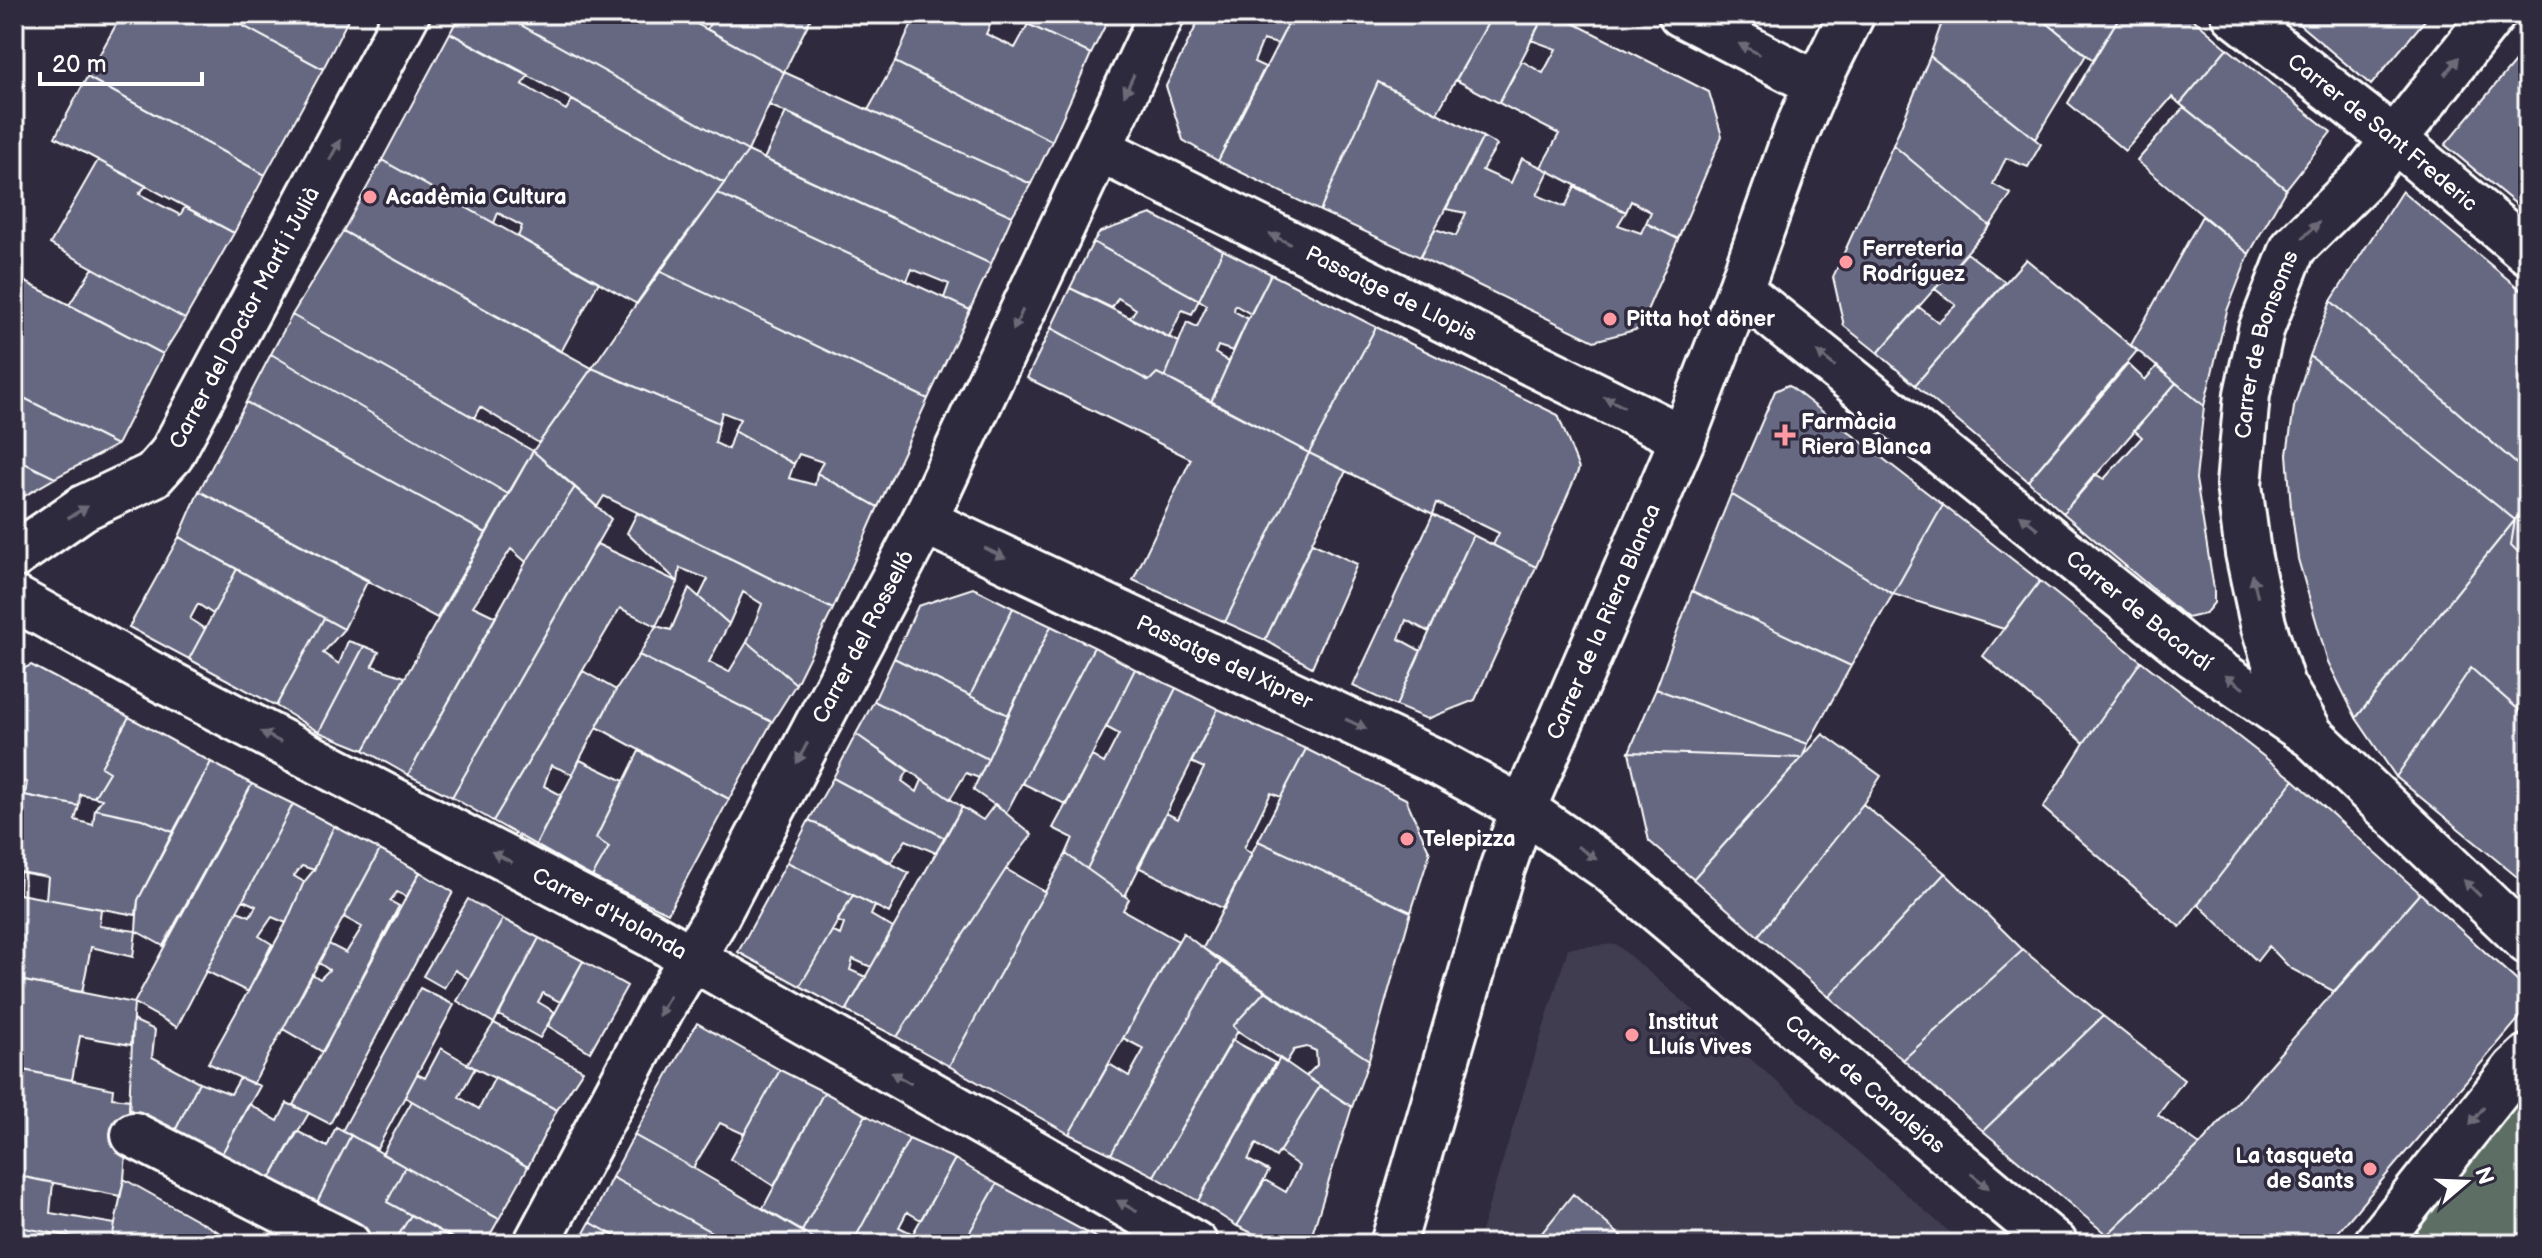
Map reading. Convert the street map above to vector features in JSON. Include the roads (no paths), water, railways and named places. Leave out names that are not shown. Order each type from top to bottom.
[{"type":"street","name":"Carrer del Doctor Martí i Julià","points":[[14,556],[83,508],[153,475],[171,455],[407,14]]},
{"type":"street","name":"Carrer del Rosselló","points":[[536,1244],[713,923],[924,521],[1162,14]]},
{"type":"street","points":[[1681,14],[1817,84]]},
{"type":"street","name":"Carrer de la Riera Blanca","points":[[1393,1244],[1502,869],[1523,809],[1683,438],[1796,133],[1852,14]]},
{"type":"street","name":"Carrer de Sant Frederic","points":[[2234,14],[2395,140],[2528,252]]},
{"type":"street","name":"Carrer de Bonsoms","points":[[2312,736],[2282,685],[2263,624],[2248,553],[2239,485],[2247,394],[2261,330],[2293,248],[2360,183],[2493,14]]},
{"type":"street","name":"Passatge de Llopis","points":[[1099,149],[1683,438]]},
{"type":"street","name":"Carrer de Bacardí","points":[[1740,290],[2193,655],[2312,736],[2528,942]]},
{"type":"street","name":"Passatge del Xiprer","points":[[924,521],[1466,776],[1523,809]]},
{"type":"street","name":"Carrer d'Holanda","points":[[14,598],[153,675],[691,958],[1195,1244]]},
{"type":"street","name":"Carrer de Canalejas","points":[[1523,809],[1609,869],[2055,1244]]},
{"type":"street","points":[[2376,1244],[2515,1069],[2528,1057]]},
{"type":"street","points":[[134,1135],[348,1244]]},
{"type":"place","name":"Acadèmia Cultura","points":[[370,197]]},
{"type":"place","name":"Ferreteria Rodríguez","points":[[1846,262]]},
{"type":"place","name":"Pitta hot döner","points":[[1610,319]]},
{"type":"place","name":"Farmàcia Riera Blanca","points":[[1785,435]]},
{"type":"place","name":"Telepizza","points":[[1407,839]]},
{"type":"place","name":"Institut Lluís Vives","points":[[1632,1035]]},
{"type":"place","name":"La tasqueta de Sants","points":[[2370,1169]]}]
